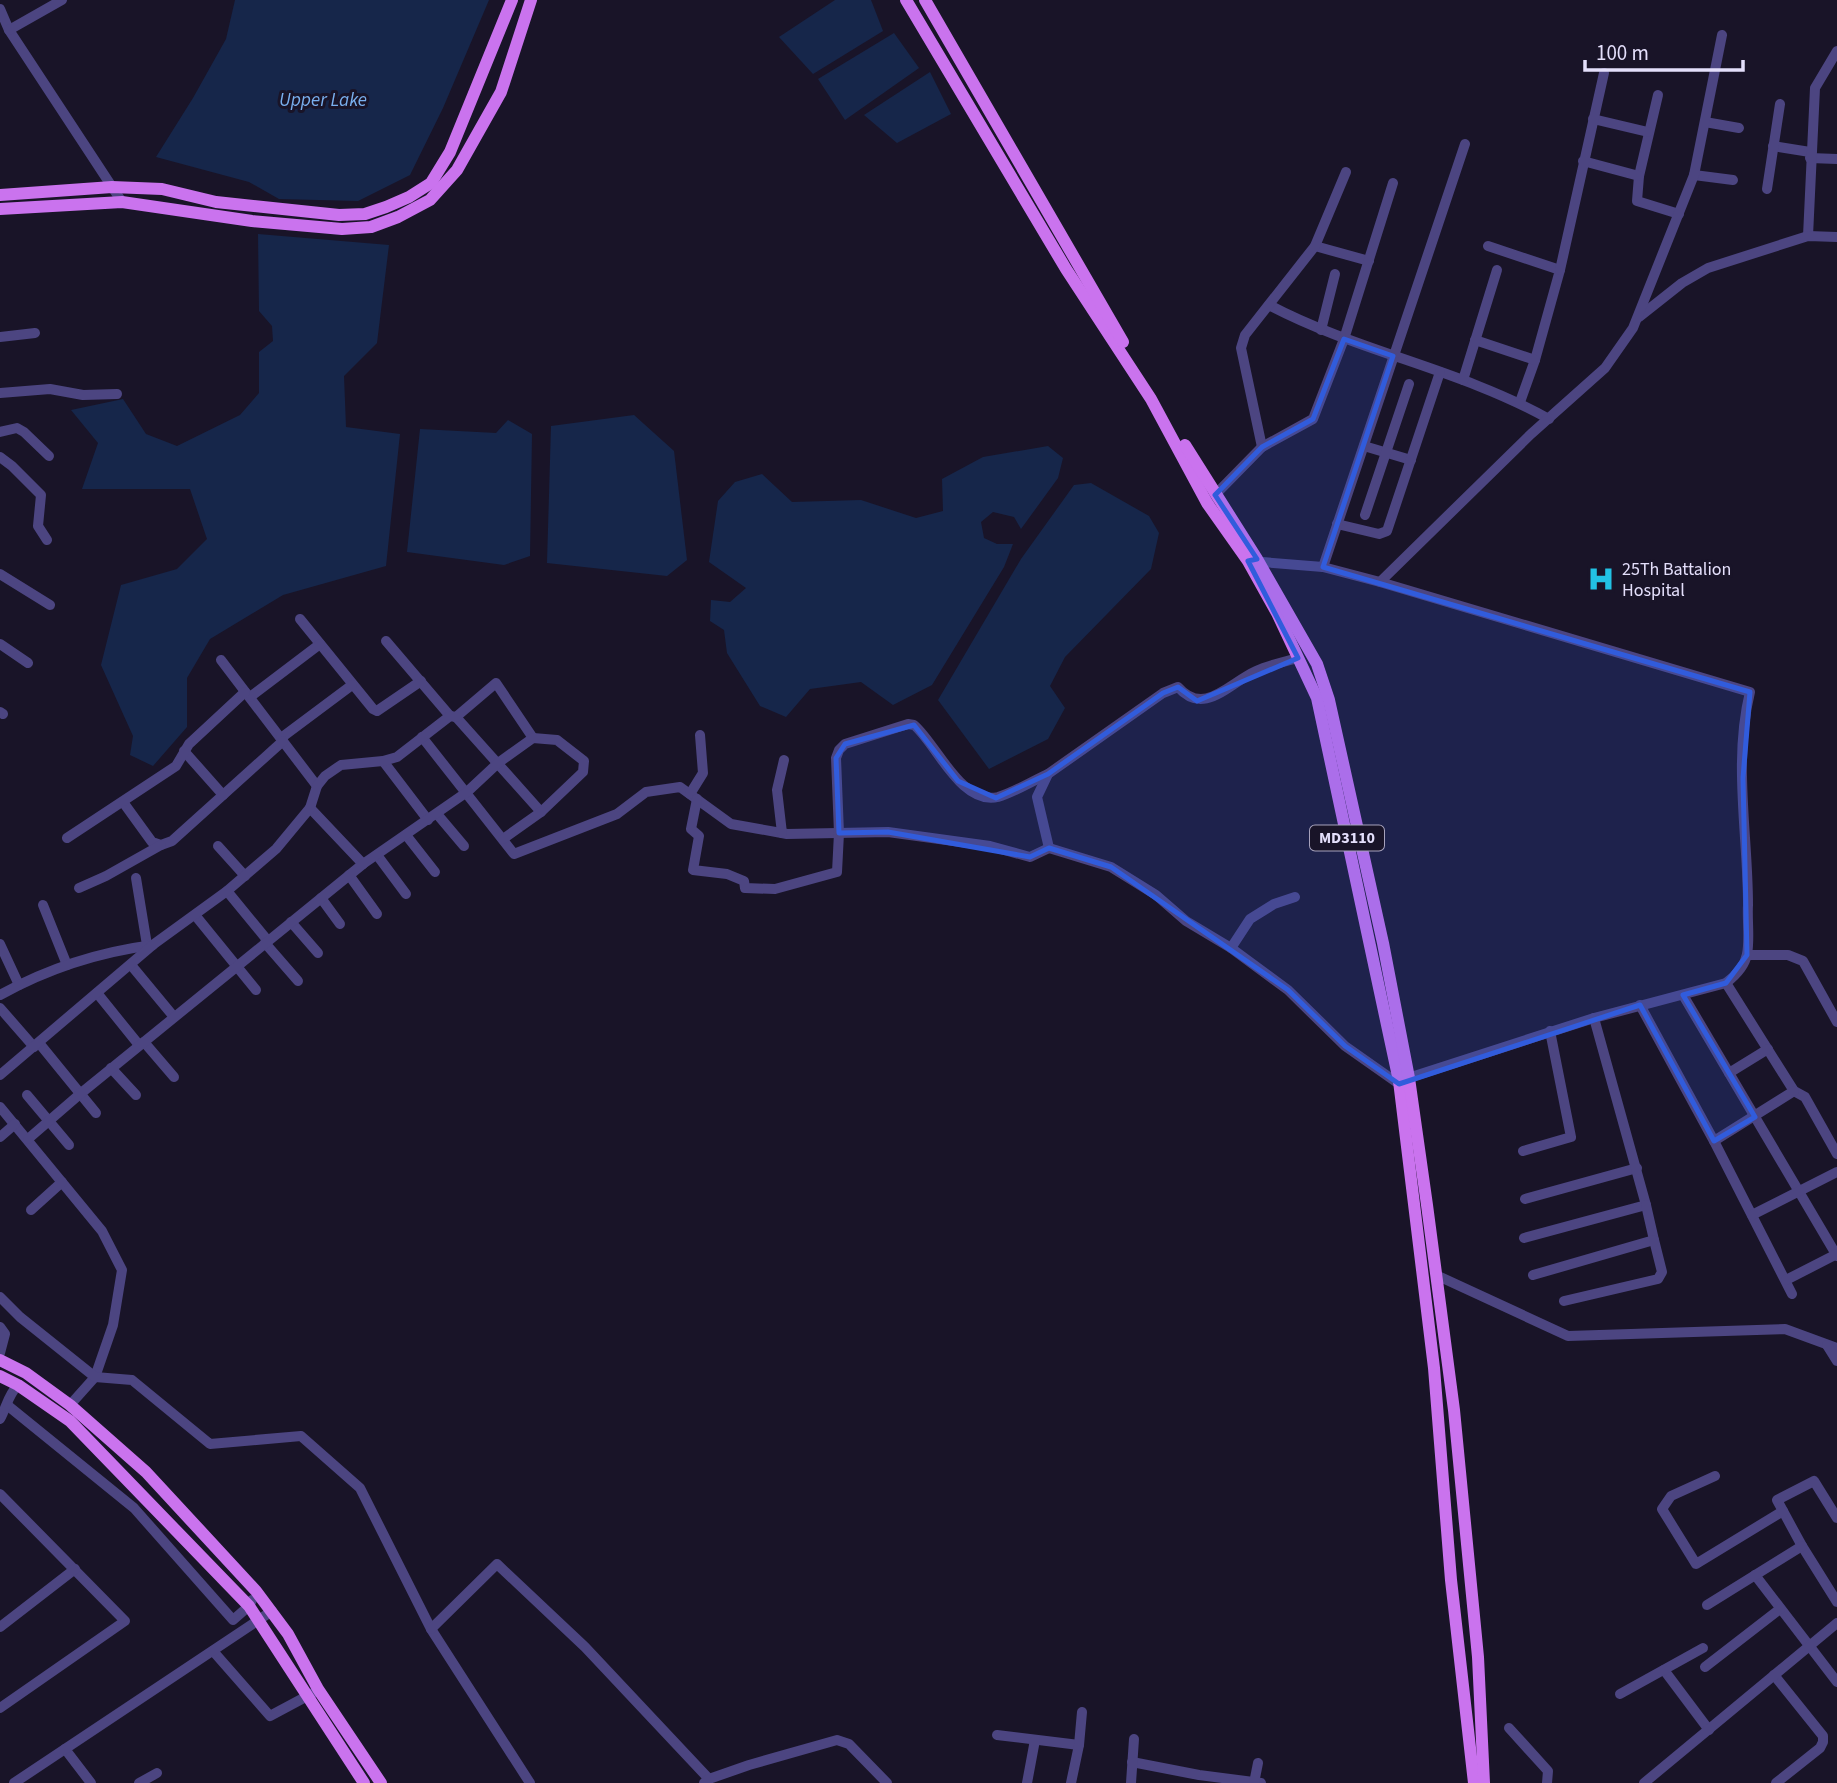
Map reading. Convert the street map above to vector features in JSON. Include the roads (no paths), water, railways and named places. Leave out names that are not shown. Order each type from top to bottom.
[{"type":"main road","points":[[0,195],[112,187],[162,189],[216,202],[339,215],[365,214],[409,197],[431,183],[450,152],[512,0]]},
{"type":"main road","points":[[0,209],[122,202],[252,221],[342,229],[371,227],[398,218],[430,200],[457,170],[501,92],[531,0]]},
{"type":"main road","name":"MD3110","points":[[906,0],[1066,269],[1317,664],[1329,700],[1383,943],[1402,1081],[1434,1368],[1451,1580],[1474,1783]]},
{"type":"main road","name":"MD3110","points":[[925,0],[1211,499]]},
{"type":"main road","name":"MD3110","points":[[1252,560],[1317,698],[1402,1081],[1436,1275],[1454,1410],[1478,1657],[1484,1783]]},
{"type":"main road","points":[[0,1360],[26,1373],[70,1405],[146,1472],[256,1591],[288,1634],[313,1693],[364,1783]]},
{"type":"main road","points":[[0,1376],[18,1385],[70,1421],[250,1606],[380,1783]]},
{"type":"street","points":[[9,30],[62,0]]},
{"type":"street","points":[[0,9],[9,30],[122,202]]},
{"type":"street","points":[[1380,582],[1531,434],[1605,368],[1637,318],[1694,175],[1722,34]]},
{"type":"street","points":[[1808,236],[1815,88],[1837,51]]},
{"type":"street","points":[[1520,402],[1535,360],[1560,270],[1604,73]]},
{"type":"street","points":[[1658,95],[1639,176],[1637,201],[1679,214]]},
{"type":"street","points":[[1767,189],[1780,104]]},
{"type":"street","points":[[1593,119],[1648,132]]},
{"type":"street","points":[[1705,122],[1739,128]]},
{"type":"street","points":[[1323,567],[1465,144]]},
{"type":"street","points":[[1773,146],[1837,159]]},
{"type":"street","points":[[1583,162],[1639,176]]},
{"type":"street","points":[[1262,447],[1241,348],[1245,335],[1315,246],[1346,172]]},
{"type":"street","points":[[1694,175],[1733,180]]},
{"type":"street","points":[[1211,499],[1262,447],[1313,419],[1344,339],[1393,183]]},
{"type":"street","points":[[1637,318],[1682,283],[1708,268],[1808,236],[1837,237]]},
{"type":"street","points":[[1315,246],[1369,261]]},
{"type":"street","points":[[1488,246],[1560,270]]},
{"type":"street","points":[[1464,380],[1497,270]]},
{"type":"street","points":[[1321,330],[1335,274]]},
{"type":"street","points":[[1269,305],[1344,339],[1520,402],[1549,419]]},
{"type":"street","points":[[0,337],[35,333]]},
{"type":"street","points":[[1475,340],[1535,360]]},
{"type":"street","points":[[1337,524],[1379,534],[1387,531],[1440,372]]},
{"type":"street","points":[[1365,515],[1409,384]]},
{"type":"street","points":[[0,393],[50,389],[83,395],[117,394]]},
{"type":"street","points":[[0,432],[17,428],[49,456]]},
{"type":"street","points":[[1364,446],[1411,460]]},
{"type":"street","points":[[1,460],[12,466],[41,495],[38,526],[47,540]]},
{"type":"street","points":[[422,737],[514,854],[617,814],[646,792],[680,787],[731,824],[782,833],[888,832],[990,846],[1030,857],[1049,848],[1111,867],[1156,895],[1186,921],[1231,948],[1288,990],[1345,1046],[1402,1081],[1594,1017],[1726,983],[1737,975],[1747,955],[1748,885],[1743,778],[1744,714],[1750,692],[1380,582],[1323,567],[1252,560]]},
{"type":"street","points":[[0,574],[50,605]]},
{"type":"street","points":[[300,619],[368,705],[377,710],[421,681]]},
{"type":"street","points":[[386,640],[541,812]]},
{"type":"street","points":[[0,644],[28,663]]},
{"type":"street","points":[[67,838],[176,766],[189,744],[247,695],[320,644]]},
{"type":"street","points":[[700,735],[703,773],[694,797],[691,830],[699,836],[693,870],[727,874],[744,881],[745,888],[775,889],[837,872],[839,833],[836,758],[845,744],[908,724],[918,728],[958,781],[978,794],[996,797],[1048,774],[1163,693],[1178,687],[1188,698],[1197,701],[1212,697],[1256,671],[1298,658]]},
{"type":"street","points":[[221,660],[317,786]]},
{"type":"street","points":[[0,1075],[131,965],[151,945],[227,891],[276,849],[310,808],[317,786],[325,776],[341,765],[397,757],[496,683],[533,738]]},
{"type":"street","points":[[79,888],[172,841],[282,739],[352,685]]},
{"type":"street","points":[[27,1139],[363,864],[467,792],[498,763],[533,738],[557,740],[584,761],[583,772],[541,812],[503,839]]},
{"type":"street","points":[[184,751],[223,795]]},
{"type":"street","points":[[782,833],[777,790],[785,760]]},
{"type":"street","points":[[383,761],[432,817],[464,846]]},
{"type":"street","points":[[1048,774],[1037,797],[1049,848]]},
{"type":"street","points":[[122,802],[152,842],[161,845]]},
{"type":"street","points":[[310,808],[363,864]]},
{"type":"street","points":[[406,835],[435,872]]},
{"type":"street","points":[[218,846],[245,876]]},
{"type":"street","points":[[377,855],[406,894]]},
{"type":"street","points":[[349,875],[377,914]]},
{"type":"street","points":[[136,877],[151,945]]},
{"type":"street","points":[[227,891],[298,981]]},
{"type":"street","points":[[1231,948],[1250,919],[1274,904],[1295,897]]},
{"type":"street","points":[[321,898],[340,923]]},
{"type":"street","points":[[43,905],[67,965]]},
{"type":"street","points":[[195,915],[256,990]]},
{"type":"street","points":[[291,922],[318,953]]},
{"type":"street","points":[[0,944],[19,985]]},
{"type":"street","points":[[0,995],[67,965],[151,945]]},
{"type":"street","points":[[1747,955],[1788,955],[1803,961],[1837,1023]]},
{"type":"street","points":[[131,965],[174,1017]]},
{"type":"street","points":[[1726,983],[1794,1091],[1805,1097],[1837,1154]]},
{"type":"street","points":[[97,993],[174,1077]]},
{"type":"street","points":[[1683,995],[1837,1255],[1786,1280]]},
{"type":"street","points":[[1640,1005],[1714,1141],[1792,1294]]},
{"type":"street","points":[[0,1008],[96,1113]]},
{"type":"street","points":[[1564,1301],[1658,1279],[1662,1272],[1637,1168],[1594,1017]]},
{"type":"street","points":[[1523,1151],[1572,1137],[1550,1031]]},
{"type":"street","points":[[1729,1073],[1768,1049]]},
{"type":"street","points":[[111,1068],[136,1095]]},
{"type":"street","points":[[1714,1141],[1794,1091]]},
{"type":"street","points":[[27,1095],[69,1145]]},
{"type":"street","points":[[0,1107],[102,1231],[122,1270],[113,1325],[94,1377],[70,1405]]},
{"type":"street","points":[[0,1137],[15,1124]]},
{"type":"street","points":[[1525,1199],[1637,1168]]},
{"type":"street","points":[[1752,1215],[1837,1172]]},
{"type":"street","points":[[31,1210],[62,1182]]},
{"type":"street","points":[[1524,1238],[1646,1205]]},
{"type":"street","points":[[1533,1275],[1654,1240]]},
{"type":"street","points":[[1436,1275],[1568,1336],[1785,1329],[1832,1346],[1837,1361]]},
{"type":"street","points":[[0,1297],[20,1317],[94,1377],[132,1380],[211,1444],[301,1436],[360,1488],[431,1629],[530,1783]]},
{"type":"street","points":[[0,1327],[5,1339],[0,1353]]},
{"type":"street","points":[[0,1419],[5,1398],[18,1385]]},
{"type":"street","points":[[5,1398],[134,1508],[233,1620],[250,1606],[256,1591]]},
{"type":"street","points":[[1715,1476],[1671,1496],[1662,1509],[1696,1564],[1783,1511]]},
{"type":"street","points":[[1837,1518],[1814,1481],[1777,1500],[1837,1602]]},
{"type":"street","points":[[0,1494],[125,1621],[0,1708]]},
{"type":"street","points":[[1707,1605],[1802,1546]]},
{"type":"street","points":[[431,1629],[497,1564],[585,1647],[707,1781],[749,1765],[837,1740],[849,1744],[887,1783]]},
{"type":"street","points":[[0,1627],[75,1569]]},
{"type":"street","points":[[1755,1575],[1837,1682]]},
{"type":"street","points":[[1706,1667],[1780,1609]]},
{"type":"street","points":[[14,1783],[272,1611]]},
{"type":"street","points":[[1644,1783],[1837,1623]]},
{"type":"street","points":[[1620,1695],[1703,1648]]},
{"type":"street","points":[[214,1651],[270,1716],[313,1693]]},
{"type":"street","points":[[1664,1670],[1709,1730]]},
{"type":"street","points":[[1774,1675],[1823,1736],[1824,1742],[1776,1783]]},
{"type":"street","points":[[1071,1783],[1082,1713]]},
{"type":"street","points":[[1509,1728],[1548,1771],[1547,1783]]},
{"type":"street","points":[[997,1735],[1079,1745]]},
{"type":"street","points":[[1131,1783],[1134,1739]]},
{"type":"street","points":[[1027,1783],[1035,1740]]},
{"type":"street","points":[[65,1749],[91,1783]]},
{"type":"street","points":[[1132,1762],[1199,1779],[1257,1782],[1258,1763]]},
{"type":"street","points":[[139,1783],[157,1773]]},
{"type":"water","name":"Upper Lake","points":[[235,0],[489,0],[443,108],[410,175],[358,201],[279,199],[249,182],[156,157],[226,39]]},
{"type":"water","points":[[835,0],[871,0],[883,31],[813,74],[779,37]]},
{"type":"water","points":[[894,33],[919,68],[845,120],[818,79]]},
{"type":"water","points":[[930,72],[951,114],[897,143],[864,115]]},
{"type":"water","points":[[258,234],[389,245],[377,343],[344,376],[346,427],[400,434],[386,566],[283,595],[210,639],[187,678],[187,727],[153,766],[130,755],[133,736],[101,665],[121,585],[177,569],[207,539],[190,489],[82,489],[98,443],[71,410],[123,399],[146,434],[177,446],[240,415],[259,393],[259,352],[273,341],[272,326],[259,311]]},
{"type":"water","points":[[634,415],[674,451],[687,560],[667,576],[547,563],[551,426]]},
{"type":"water","points":[[508,420],[532,434],[530,556],[504,565],[407,552],[420,429],[496,433]]},
{"type":"water","points":[[1048,446],[1063,458],[1058,478],[1021,529],[1014,517],[993,512],[981,522],[984,538],[997,544],[1013,544],[1004,567],[932,685],[893,705],[861,682],[810,689],[786,717],[760,706],[727,653],[724,630],[710,621],[711,600],[730,602],[746,588],[709,562],[718,501],[735,482],[762,474],[792,502],[861,500],[916,518],[943,511],[942,479],[983,457]]},
{"type":"water","points":[[1091,483],[1149,516],[1159,533],[1151,569],[1065,657],[1050,686],[1065,708],[1048,739],[989,769],[938,700],[1021,559],[1074,485]]},
{"type":"place","name":"25Th Battalion Hospital","points":[[1601,579]]}]
